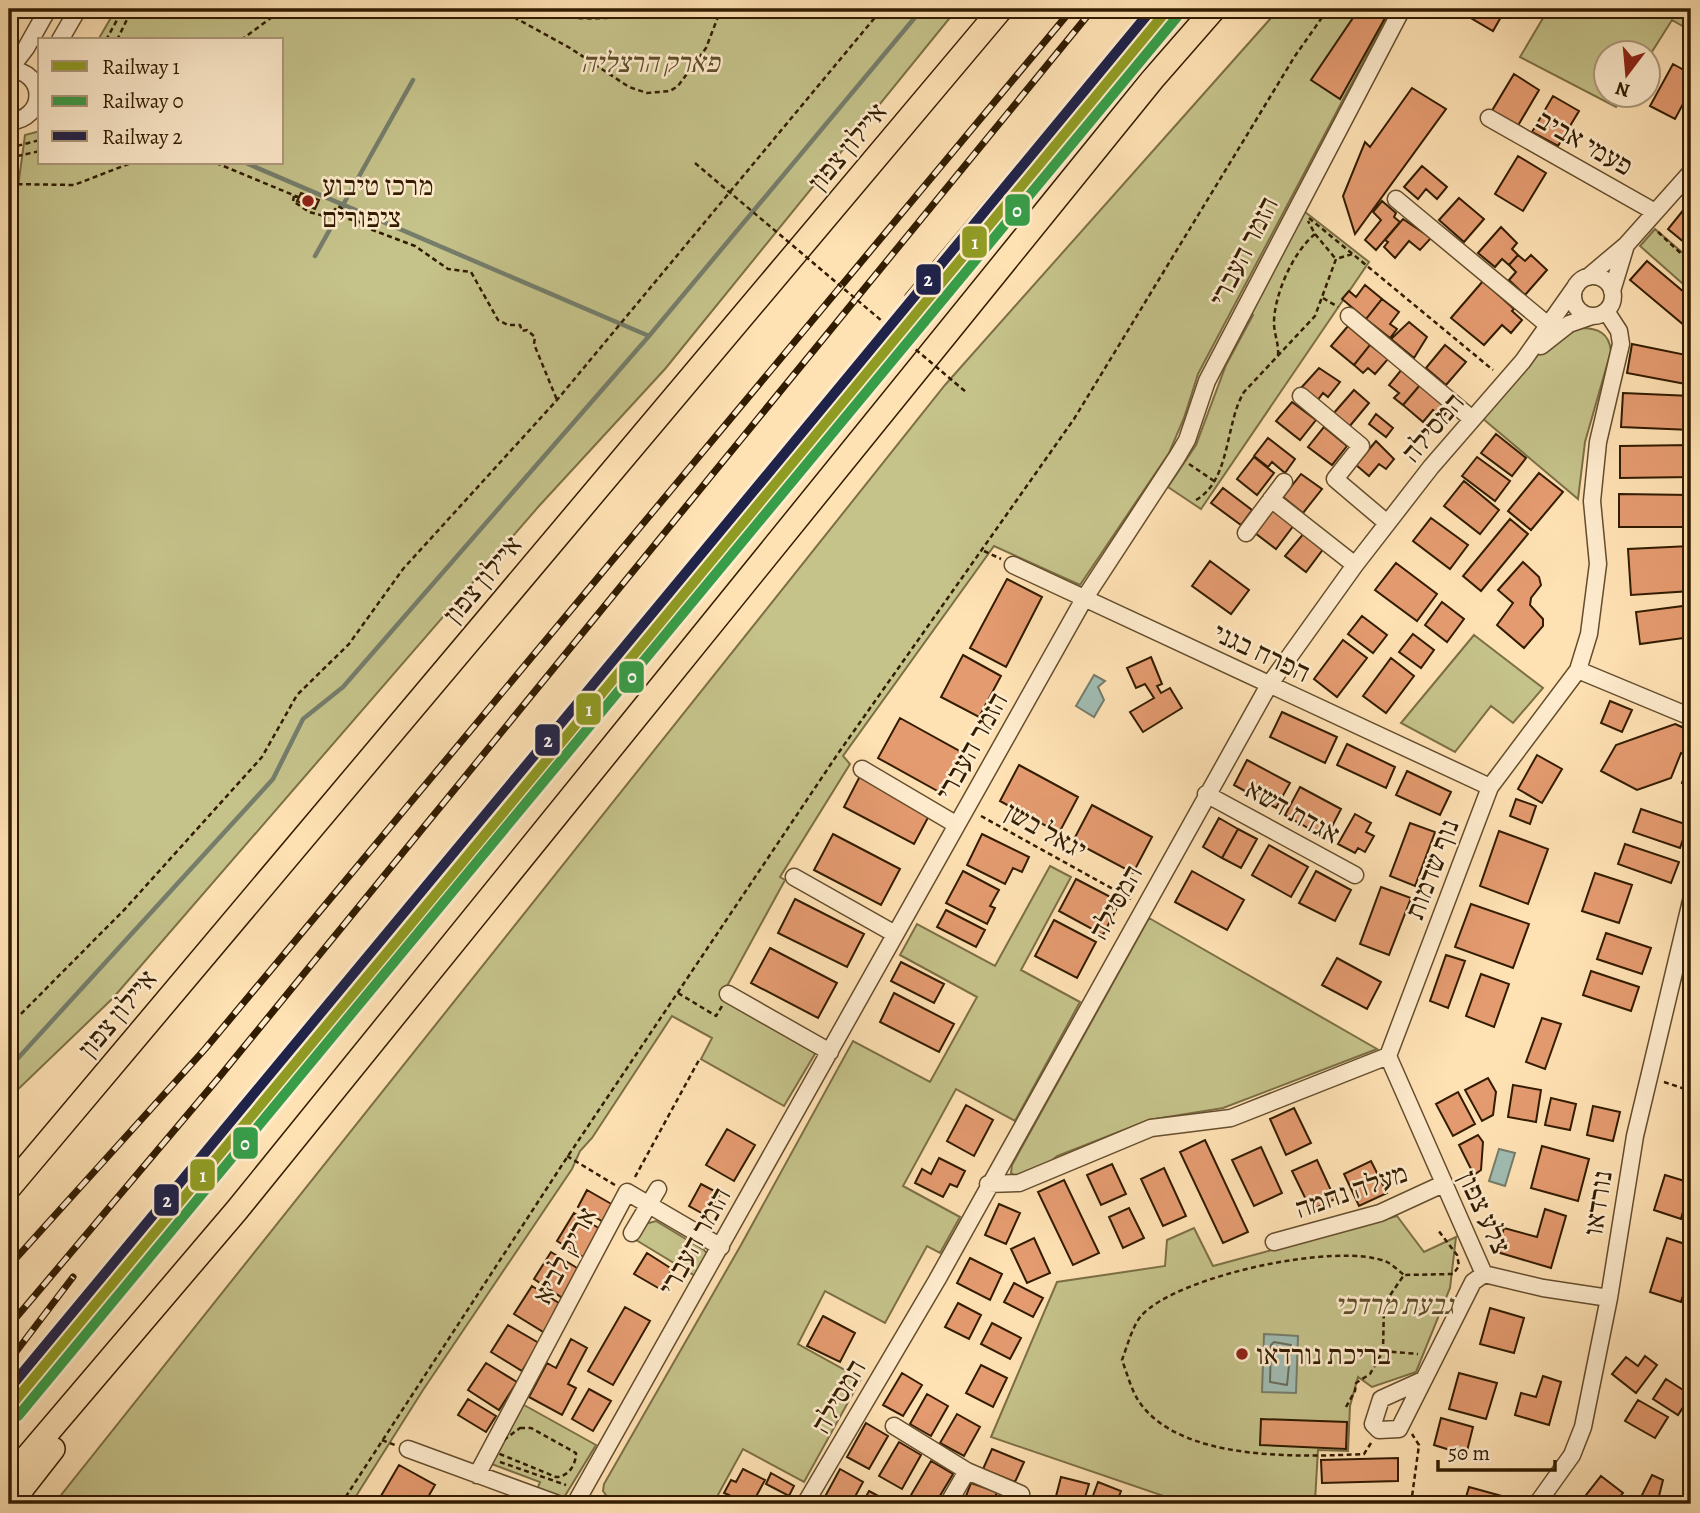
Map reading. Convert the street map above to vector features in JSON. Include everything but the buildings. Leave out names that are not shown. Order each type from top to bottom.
[{"type":"highway","name":"איילון צפון","points":[[9,1188],[1002,9]]},
{"type":"highway","points":[[10,1504],[237,1210],[1135,101],[1214,9]]},
{"type":"highway","points":[[9,1167],[237,917]]},
{"type":"highway","points":[[9,1478],[237,1210]]},
{"type":"street","points":[[9,122],[26,118],[36,104],[38,83],[26,74],[9,69],[26,48],[48,9]]},
{"type":"street","points":[[61,38],[78,9]]},
{"type":"street","name":"הזמר העברי","points":[[575,1504],[1084,600],[1187,440],[1207,381],[1402,9]]},
{"type":"street","name":"פעמי אביב","points":[[1489,118],[1651,217]]},
{"type":"street","name":"המסילה","points":[[805,1504],[937,1280],[1143,906],[1269,685],[1387,523],[1472,419],[1507,381],[1583,280],[1626,245],[1691,172]]},
{"type":"street","points":[[1396,199],[1549,326]]},
{"type":"street","name":"המסילה","points":[[1612,291],[1626,245]]},
{"type":"street","points":[[1600,277],[1612,291],[1612,303],[1599,313],[1581,312],[1574,301],[1583,280],[1600,277]]},
{"type":"street","name":"המסילה","points":[[1523,361],[1569,324],[1599,313]]},
{"type":"street","name":"נוף שדמות","points":[[1388,1056],[1490,787],[1578,670],[1590,634],[1598,564],[1592,501],[1598,442],[1621,344],[1619,331],[1599,313]]},
{"type":"street","points":[[1349,316],[1472,419]]},
{"type":"street","points":[[1301,397],[1361,446],[1335,479],[1387,523]]},
{"type":"street","points":[[1246,533],[1284,482]]},
{"type":"street","points":[[1271,499],[1355,565]]},
{"type":"street","name":"הפרח בגני","points":[[1013,565],[1490,787]]},
{"type":"street","points":[[1578,670],[1691,717]]},
{"type":"street","points":[[862,769],[957,825]]},
{"type":"street","name":"אגדת דשא","points":[[1206,794],[1355,874]]},
{"type":"street","points":[[794,877],[895,934]]},
{"type":"street","name":"נורדאו","points":[[1537,1504],[1572,1455],[1583,1427],[1609,1298],[1620,1215],[1649,1077],[1691,901]]},
{"type":"street","points":[[728,994],[830,1052]]},
{"type":"street","points":[[988,1184],[1019,1183],[1151,1128],[1231,1118],[1388,1056]]},
{"type":"street","name":"צלע צפון","points":[[1388,1056],[1484,1274],[1543,1288],[1609,1298]]},
{"type":"street","name":"מעלה נחמה","points":[[1274,1242],[1380,1213],[1443,1184]]},
{"type":"street","points":[[632,1233],[658,1189]]},
{"type":"street","points":[[627,1192],[721,1247]]},
{"type":"street","name":"אריק לביא","points":[[477,1475],[627,1192]]},
{"type":"street","points":[[1423,1380],[1381,1399],[1373,1424],[1379,1430],[1399,1429],[1473,1282],[1484,1274]]},
{"type":"street","points":[[894,1426],[967,1471],[1021,1494]]},
{"type":"street","points":[[408,1449],[558,1504]]},
{"type":"street","points":[[948,1504],[967,1471]]},
{"type":"path","points":[[107,38],[123,9]]},
{"type":"path","points":[[118,38],[132,9]]},
{"type":"path","points":[[244,38],[283,9]]},
{"type":"path","points":[[499,9],[570,47],[629,87],[647,93],[670,91],[678,86],[706,48],[721,9]]},
{"type":"path","points":[[528,9],[577,19],[623,18],[652,9]]},
{"type":"path","points":[[9,1026],[125,909],[262,757],[297,695],[349,644],[403,569],[557,400],[882,9]]},
{"type":"path","points":[[341,1504],[836,755],[1074,419],[1295,56],[1328,9]]},
{"type":"path","points":[[9,149],[38,141]]},
{"type":"path","points":[[9,158],[38,151]]},
{"type":"path","points":[[695,163],[966,392]]},
{"type":"path","points":[[9,184],[74,185],[128,164]]},
{"type":"path","points":[[218,164],[296,197],[293,201],[297,206],[320,216],[328,217],[338,206],[345,210],[348,219],[415,246],[448,270],[471,272],[498,320],[508,325],[520,325],[522,331],[527,330],[535,337],[534,344],[557,400]]},
{"type":"path","points":[[1336,259],[1315,234],[1305,214],[1507,381]]},
{"type":"path","points":[[1651,217],[1691,263]]},
{"type":"path","points":[[1277,357],[1278,340],[1274,321],[1280,294],[1295,261],[1315,234]]},
{"type":"path","points":[[1336,259],[1352,254]]},
{"type":"path","points":[[1196,500],[1214,481],[1236,405],[1244,392],[1315,316],[1336,259]]},
{"type":"path","points":[[1278,340],[1281,343],[1292,342]]},
{"type":"path","points":[[1177,457],[1214,481]]},
{"type":"path","name":"יגאל בשן","points":[[967,808],[1143,906]]},
{"type":"path","points":[[678,993],[716,1016],[728,994]]},
{"type":"path","name":"אריק לביא","points":[[627,1192],[699,1060]]},
{"type":"path","points":[[1649,1077],[1691,1091]]},
{"type":"path","points":[[568,1157],[627,1192]]},
{"type":"path","points":[[1379,1430],[1364,1454],[1322,1456],[1231,1450],[1211,1445],[1163,1424],[1138,1401],[1122,1360],[1140,1317],[1173,1292],[1268,1264],[1328,1255],[1386,1262],[1404,1275],[1453,1274],[1459,1266],[1457,1255],[1438,1230]]},
{"type":"path","points":[[1346,1408],[1356,1383],[1370,1374],[1383,1351],[1384,1304],[1404,1275]]},
{"type":"path","points":[[1383,1351],[1436,1356]]},
{"type":"path","points":[[1403,1420],[1419,1445],[1410,1504]]},
{"type":"path","points":[[520,1428],[531,1428],[572,1450],[576,1460],[568,1473],[556,1477],[497,1454],[495,1448],[520,1428]]},
{"type":"path","points":[[486,1459],[573,1487]]},
{"type":"green space","name":"פארק הרצליה","points":[[116,9],[957,9],[665,369],[539,506],[113,998],[9,1098],[9,189],[18,187],[25,135],[38,132],[38,164],[284,164],[284,38],[99,38]]},
{"type":"green space","points":[[1279,9],[1391,9],[1198,374],[1169,453],[1080,585],[994,546],[843,756],[850,764],[780,877],[785,880],[721,997],[816,1052],[784,1106],[701,1059],[712,1038],[672,1016],[592,1138],[580,1151],[572,1169],[423,1390],[351,1504],[54,1504],[945,385]]},
{"type":"green space","points":[[1540,9],[1691,9],[1691,31],[1672,20],[1661,38],[1592,38],[1592,94],[1520,57],[1546,13]]},
{"type":"green space","points":[[1300,208],[1369,262],[1201,509],[1168,487],[1196,445],[1226,365],[1253,315],[1246,310]]},
{"type":"green space","points":[[1655,229],[1691,260],[1691,291],[1640,246]]},
{"type":"green space","points":[[1581,328],[1602,333],[1608,340],[1611,351],[1585,442],[1578,499],[1482,418],[1539,354],[1566,334]]},
{"type":"green space","points":[[1474,635],[1543,688],[1513,723],[1491,706],[1455,752],[1401,723]]},
{"type":"green space","points":[[1050,866],[1071,877],[1021,970],[1080,1002],[1015,1121],[956,1089],[903,1186],[960,1217],[940,1253],[927,1246],[885,1323],[825,1291],[798,1344],[861,1379],[804,1482],[743,1449],[713,1504],[612,1503],[603,1491],[604,1484],[741,1245],[853,1041],[930,1082],[977,997],[900,955],[917,924],[995,966]]},
{"type":"green space","points":[[1149,918],[1377,1049],[1223,1108],[1149,1120],[1057,1156],[1043,1168],[1016,1176],[1011,1173],[1012,1165]]},
{"type":"green space","name":"גבעת מרדכי","points":[[1397,1216],[1424,1252],[1456,1237],[1450,1288],[1416,1372],[1372,1387],[1358,1377],[1350,1406],[1348,1451],[1318,1450],[1315,1501],[1359,1504],[1187,1504],[991,1437],[1057,1282],[1165,1266],[1167,1240],[1194,1228],[1213,1266]]},
{"type":"green space","points":[[656,1221],[707,1254],[697,1277],[636,1240],[645,1224]]},
{"type":"green space","points":[[515,1400],[596,1445],[563,1499],[536,1492],[540,1482],[481,1460]]},
{"type":"water","points":[[1094,675],[1105,681],[1098,687],[1104,700],[1094,717],[1076,706]]},
{"type":"water","points":[[1499,1149],[1515,1153],[1505,1186],[1489,1181]]},
{"type":"water","points":[[1264,1334],[1298,1336],[1296,1393],[1262,1392]]},
{"type":"waterway","points":[[9,1068],[273,779],[303,719],[343,687],[649,336],[922,9]]},
{"type":"waterway","points":[[339,212],[413,80]]},
{"type":"waterway","points":[[248,164],[649,336]]},
{"type":"waterway","points":[[315,256],[334,222]]},
{"type":"railway","points":[[9,1266],[205,1049],[1072,9]]},
{"type":"railway","points":[[9,1326],[221,1075],[1093,9]]},
{"type":"railway","points":[[908,296],[1149,9]]},
{"type":"railway","points":[[9,1361],[73,1277]]},
{"type":"rail line","name":"2","points":[[9,1389],[1152,9]]},
{"type":"rail line","name":"1","points":[[9,1408],[1168,9]]},
{"type":"rail line","name":"0","points":[[18,1416],[1177,17]]},
{"type":"place","name":"מרכז טיבוע ציפורים","points":[[308,201]]},
{"type":"place","name":"בריכת נורדאו","points":[[1242,1354]]}]
